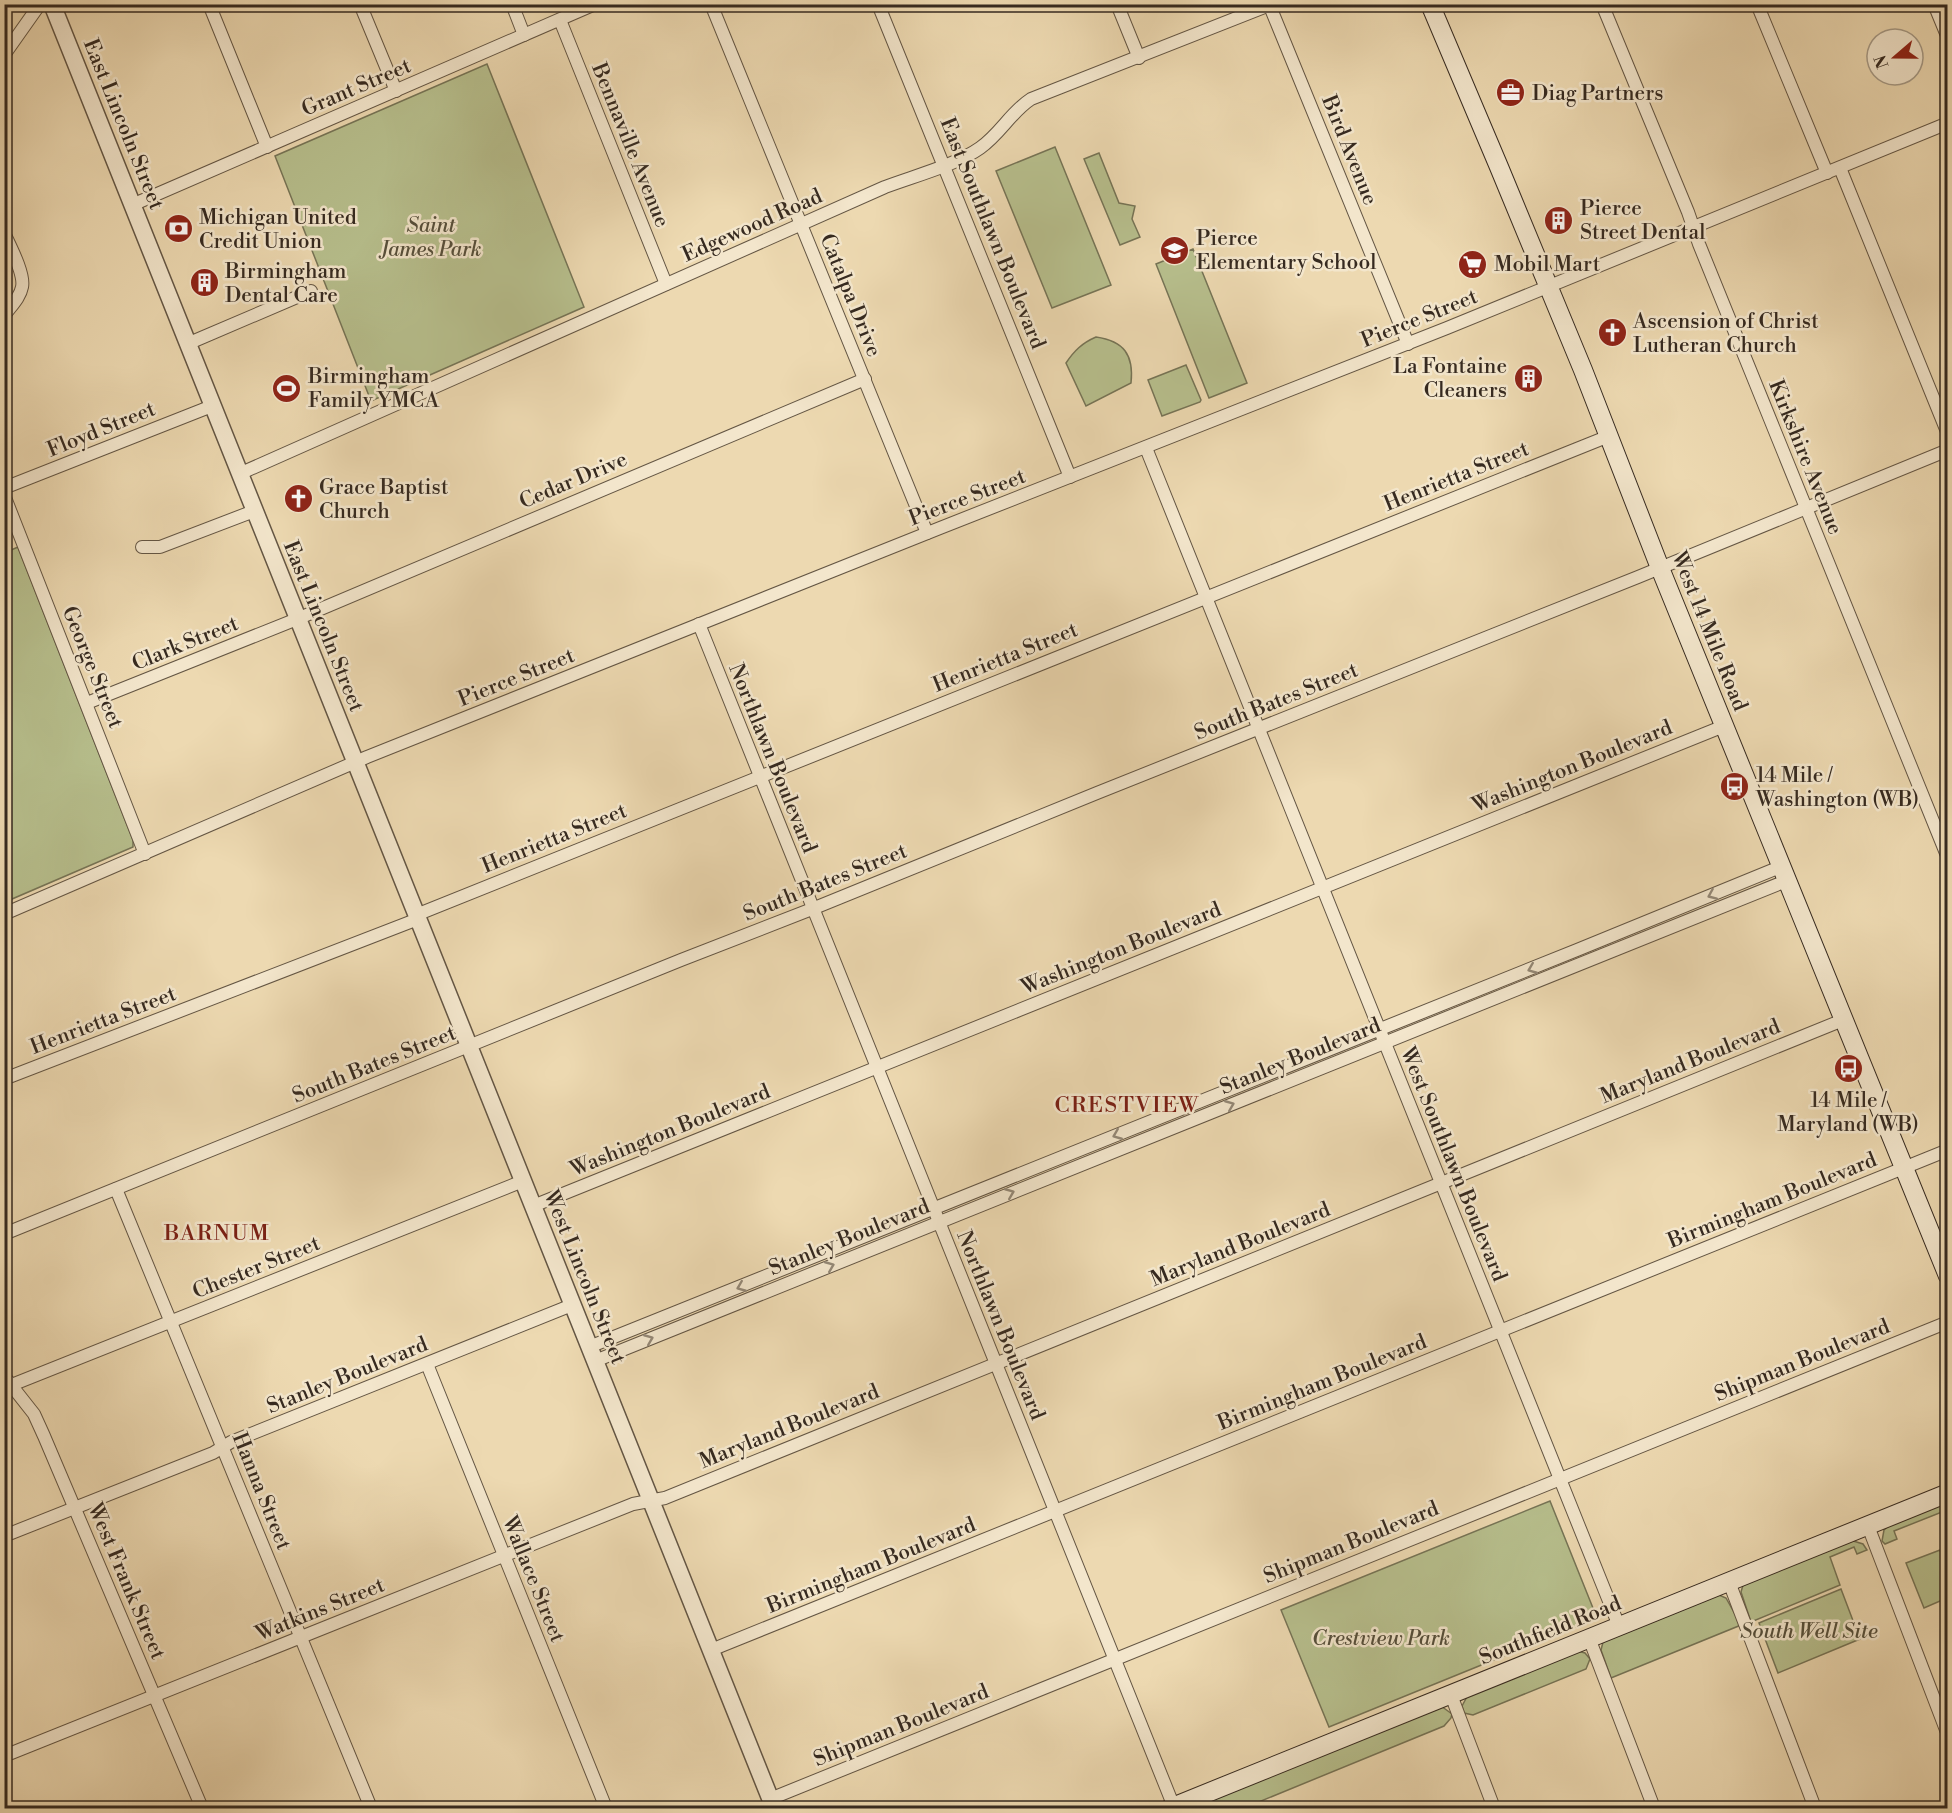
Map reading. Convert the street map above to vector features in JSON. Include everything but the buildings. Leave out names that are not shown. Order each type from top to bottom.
[{"type":"main road","name":"West 14 Mile Road","points":[[1430,4],[1549,287],[1783,874],[1947,1276]]},
{"type":"main road","name":"Southfield Road","points":[[1180,1806],[1947,1493]]},
{"type":"street","points":[[4,55],[40,4]]},
{"type":"street","name":"East Lincoln Street","points":[[52,4],[355,762]]},
{"type":"street","points":[[209,4],[267,147]]},
{"type":"street","points":[[360,4],[396,91]]},
{"type":"street","points":[[512,4],[524,35]]},
{"type":"street","name":"Grant Street","points":[[132,206],[595,4]]},
{"type":"street","name":"Catalpa Drive","points":[[711,4],[927,533]]},
{"type":"street","name":"East Southlawn Boulevard","points":[[878,4],[1070,477]]},
{"type":"street","points":[[1117,4],[1139,58]]},
{"type":"street","name":"Kirkshire Avenue","points":[[1602,4],[1947,858]]},
{"type":"street","points":[[1757,4],[1827,173]]},
{"type":"street","points":[[1934,4],[1947,38]]},
{"type":"street","name":"Edgewood Road","points":[[239,474],[885,187],[969,154],[991,139],[1020,106],[1031,99],[1270,5]]},
{"type":"street","name":"Bird Avenue","points":[[1270,5],[1408,344]]},
{"type":"street","name":"Bennaville Avenue","points":[[560,20],[666,284]]},
{"type":"street","name":"Pierce Street","points":[[4,914],[355,762],[927,533],[1408,344],[1947,123]]},
{"type":"street","points":[[1840,168],[1947,434]]},
{"type":"street","points":[[4,233],[20,271],[23,285],[20,294],[4,316]]},
{"type":"street","points":[[187,344],[312,291]]},
{"type":"street","name":"Cedar Drive","points":[[297,619],[865,379]]},
{"type":"street","name":"Floyd Street","points":[[4,488],[212,406]]},
{"type":"street","name":"Henrietta Street","points":[[4,1079],[417,917],[1608,436]]},
{"type":"street","name":"West Southlawn Boulevard","points":[[1146,448],[1619,1626]]},
{"type":"street","name":"South Bates Street","points":[[4,1234],[1660,568],[1947,450]]},
{"type":"street","name":"George Street","points":[[4,495],[145,854]]},
{"type":"street","points":[[142,547],[160,547],[254,511]]},
{"type":"street","name":"Clark Street","points":[[87,704],[297,619]]},
{"type":"street","name":"Northlawn Boulevard","points":[[699,624],[1114,1660],[1180,1806]]},
{"type":"street","name":"Washington Boulevard","points":[[532,1206],[1724,726]]},
{"type":"street","name":"West Lincoln Street","points":[[355,762],[772,1804]]},
{"type":"street","name":"Stanley Boulevard","points":[[592,1354],[778,1272],[1149,1122],[1577,951],[1783,874]]},
{"type":"street","name":"Stanley Boulevard","points":[[592,1354],[784,1285],[1385,1043],[1582,963],[1783,874]]},
{"type":"street","points":[[1577,951],[1582,963]]},
{"type":"street","name":"Maryland Boulevard","points":[[650,1500],[665,1498],[1843,1020]]},
{"type":"street","points":[[1149,1122],[1154,1135]]},
{"type":"street","name":"Birmingham Boulevard","points":[[711,1650],[1947,1150]]},
{"type":"street","name":"Chester Street","points":[[7,1383],[171,1322],[522,1181]]},
{"type":"street","name":"Hanna Street","points":[[116,1189],[371,1809]]},
{"type":"street","points":[[778,1272],[784,1285]]},
{"type":"street","name":"Stanley Boulevard","points":[[4,1536],[213,1453],[231,1442],[572,1305]]},
{"type":"street","name":"Shipman Boulevard","points":[[772,1804],[1296,1585],[1947,1322]]},
{"type":"street","name":"Wallace Street","points":[[427,1364],[606,1809]]},
{"type":"street","name":"West Frank Street","points":[[7,1383],[34,1414],[202,1809]]},
{"type":"street","name":"Watkins Street","points":[[4,1756],[628,1506],[650,1500]]},
{"type":"street","points":[[1868,1526],[1947,1735]]},
{"type":"street","points":[[1729,1582],[1815,1809]]},
{"type":"street","points":[[1589,1638],[1654,1809]]},
{"type":"street","points":[[1451,1695],[1494,1809]]},
{"type":"green space","name":"Saint James Park","points":[[487,64],[584,307],[371,401],[275,156]]},
{"type":"green space","points":[[1055,147],[1111,285],[1052,308],[996,171]]},
{"type":"green space","points":[[1099,153],[1119,203],[1135,206],[1132,219],[1140,237],[1120,245],[1084,159]]},
{"type":"green space","points":[[1193,249],[1247,383],[1209,398],[1156,264]]},
{"type":"green space","points":[[1096,337],[1114,342],[1125,351],[1131,365],[1131,383],[1086,406],[1066,363],[1079,348]]},
{"type":"green space","points":[[1186,365],[1201,400],[1162,416],[1148,380]]},
{"type":"green space","points":[[18,547],[133,840],[133,847],[5,902],[4,553]]},
{"type":"green space","name":"Crestview Park","points":[[1550,1501],[1597,1618],[1329,1727],[1281,1610]]},
{"type":"green space","points":[[1947,1503],[1947,1510],[1894,1531],[1897,1539],[1885,1544],[1882,1541],[1884,1530],[1891,1524]]},
{"type":"green space","points":[[1850,1540],[1863,1544],[1867,1550],[1857,1554],[1854,1547],[1830,1557],[1840,1585],[1751,1622],[1741,1592],[1743,1585]]},
{"type":"green space","name":"South Well Site","points":[[1940,1550],[1947,1569],[1947,1598],[1924,1608],[1906,1563]]},
{"type":"green space","name":"South Well Site","points":[[1841,1589],[1860,1639],[1778,1673],[1759,1623]]},
{"type":"green space","points":[[1719,1595],[1726,1598],[1741,1625],[1611,1678],[1601,1650],[1603,1642]]},
{"type":"green space","points":[[1574,1650],[1585,1653],[1590,1659],[1586,1669],[1473,1715],[1464,1713],[1462,1706],[1469,1693]]},
{"type":"green space","points":[[1441,1706],[1452,1714],[1444,1726],[1244,1808],[1202,1808],[1206,1801]]},
{"type":"place","name":"Diag Partners","points":[[1511,93]]},
{"type":"place","name":"Pierce Street Dental","points":[[1559,220]]},
{"type":"place","name":"Michigan United Credit Union","points":[[178,229]]},
{"type":"place","name":"Pierce Elementary School","points":[[1175,250]]},
{"type":"place","name":"Mobil Mart","points":[[1473,264]]},
{"type":"place","name":"Birmingham Dental Care","points":[[204,283]]},
{"type":"place","name":"Ascension of Christ Lutheran Church","points":[[1612,333]]},
{"type":"place","name":"La Fontaine Cleaners","points":[[1528,378]]},
{"type":"place","name":"Birmingham Family YMCA","points":[[287,388]]},
{"type":"place","name":"Grace Baptist Church","points":[[298,499]]},
{"type":"place","name":"14 Mile / Washington (WB)","points":[[1735,787]]},
{"type":"place","name":"14 Mile / Maryland (WB)","points":[[1848,1069]]},
{"type":"district","name":"CRESTVIEW","points":[[1127,1104]]},
{"type":"district","name":"BARNUM","points":[[217,1232]]}]
